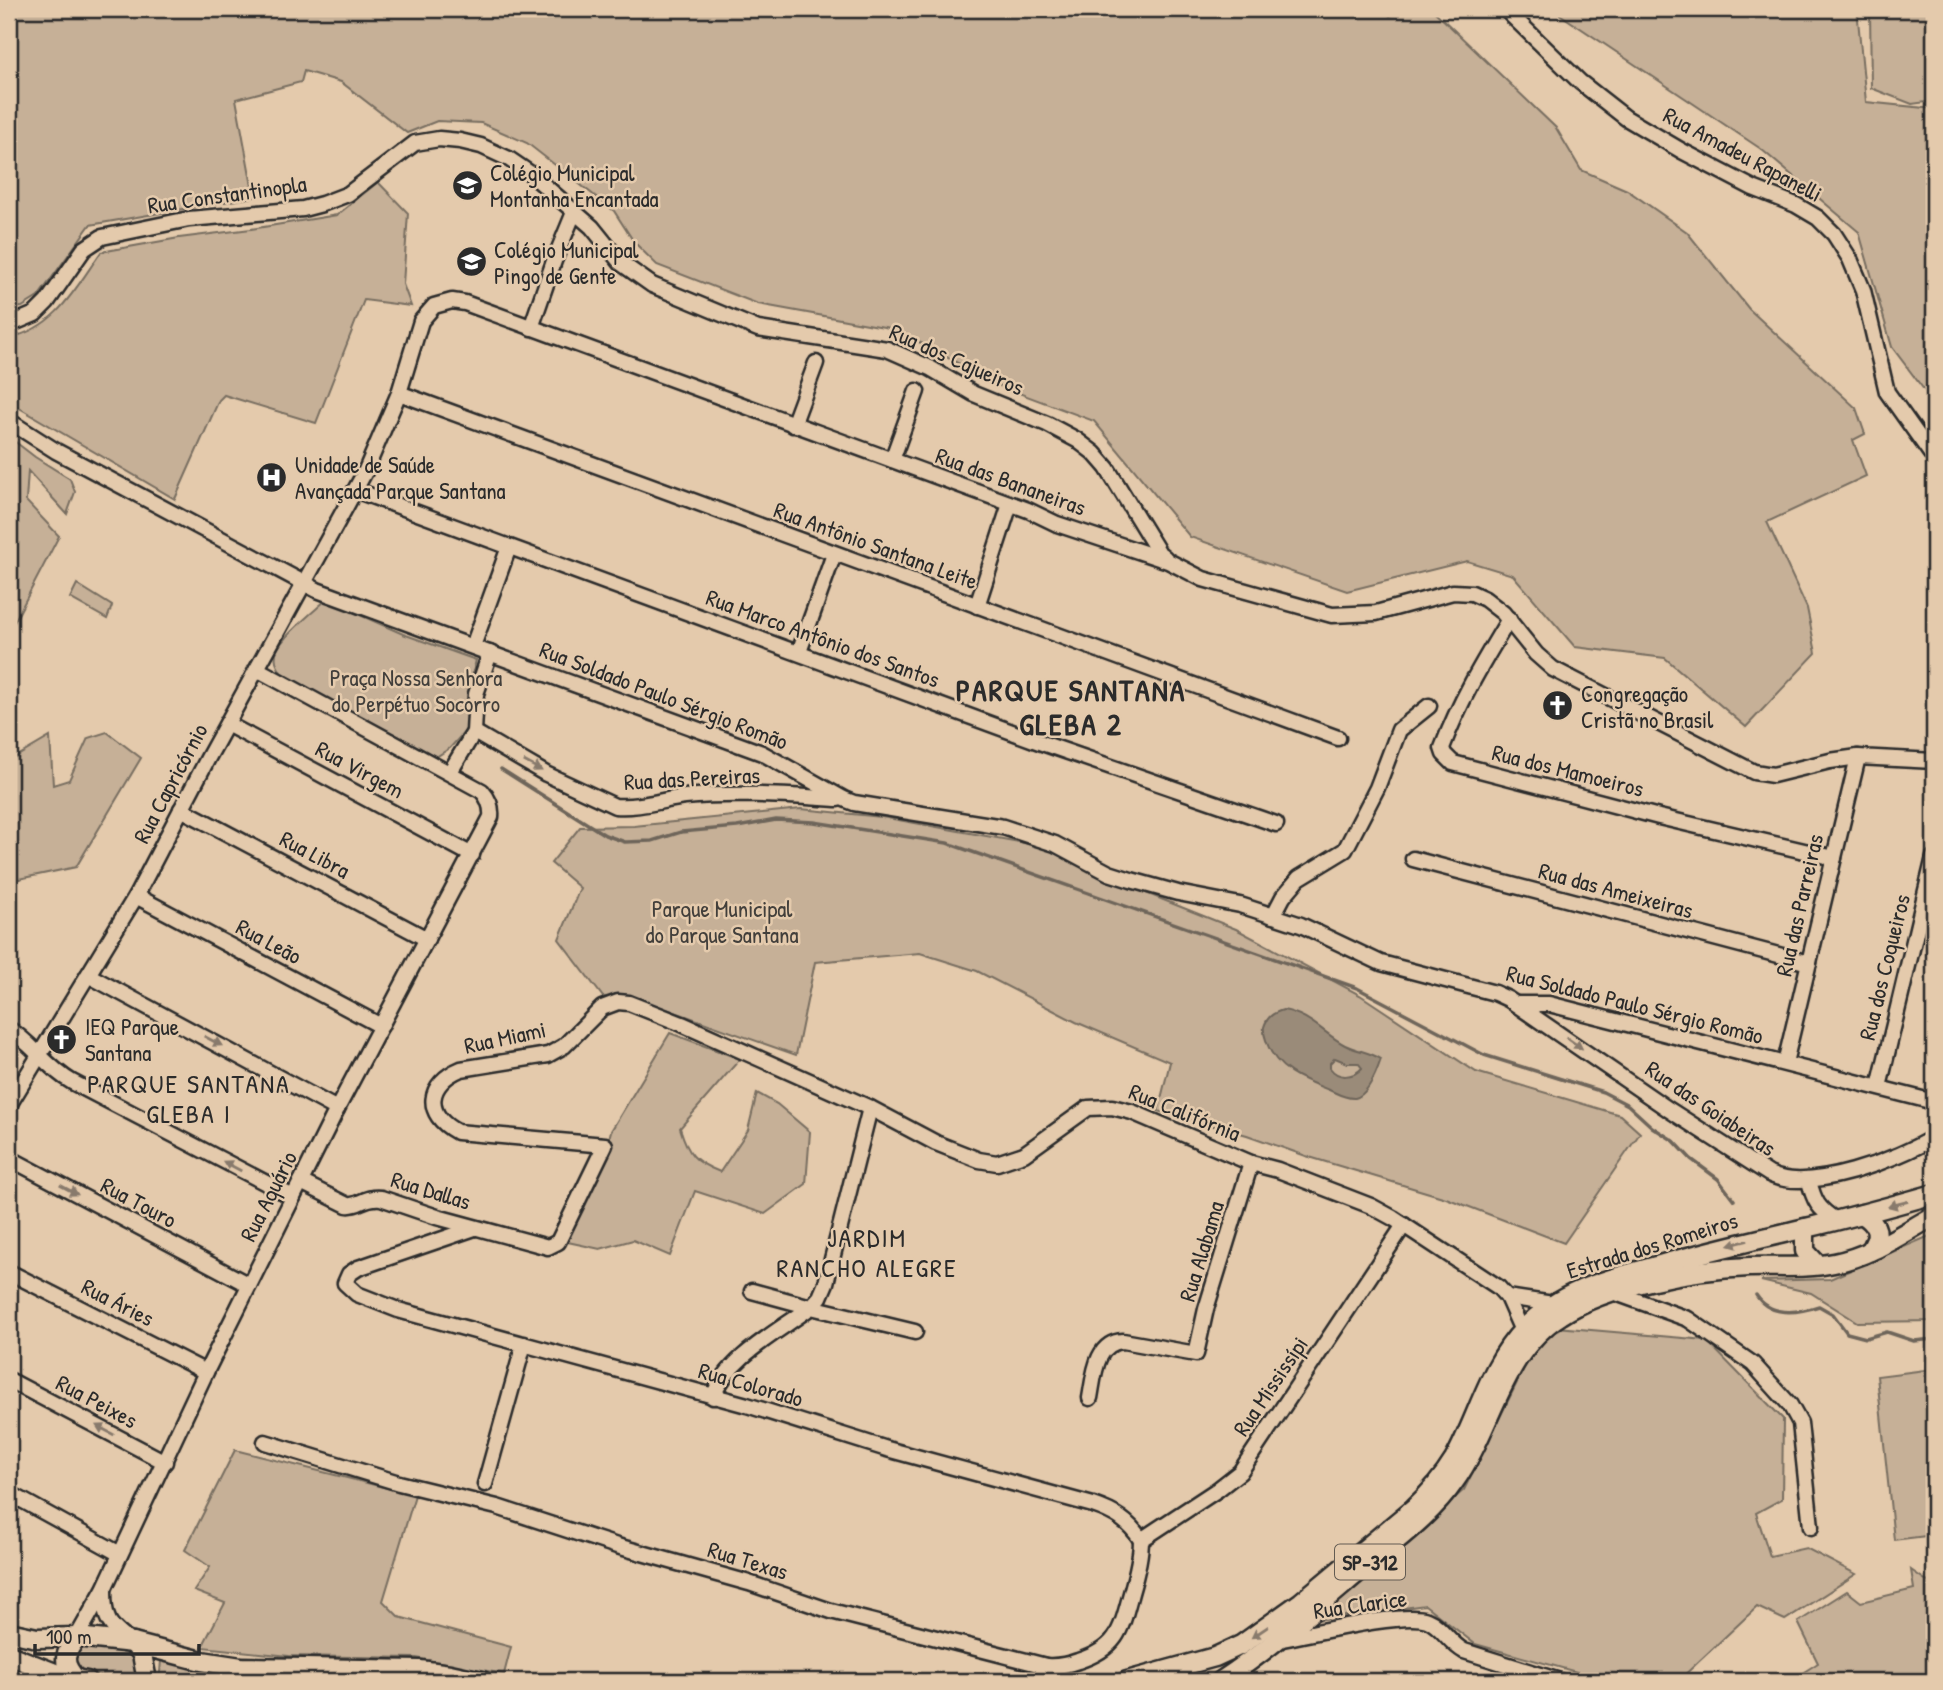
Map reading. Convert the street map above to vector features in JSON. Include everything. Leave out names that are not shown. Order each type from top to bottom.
[{"type":"main road","name":"Estrada dos Romeiros","points":[[1127,1681],[1228,1652],[1301,1602],[1429,1494],[1454,1459],[1499,1364],[1522,1331],[1553,1304],[1571,1294],[1625,1275],[1737,1243],[1934,1194]]},
{"type":"main road","points":[[1862,1214],[1878,1229],[1876,1242],[1870,1251]]},
{"type":"main road","name":"Estrada dos Romeiros","points":[[1221,1681],[1277,1640],[1438,1502],[1466,1464],[1511,1370],[1532,1340],[1560,1315],[1613,1292],[1652,1281],[1718,1270],[1818,1265],[1844,1261],[1870,1251],[1934,1216]]},
{"type":"main road","points":[[1805,1228],[1805,1251],[1818,1265]]},
{"type":"main road","points":[[9,1632],[37,1638],[77,1637],[133,1643],[202,1661],[241,1667],[419,1670],[482,1681]]},
{"type":"main road","points":[[77,1637],[65,1660],[68,1670],[82,1680]]},
{"type":"main road","points":[[133,1643],[142,1654],[146,1681]]},
{"type":"main road","points":[[9,1654],[82,1680]]},
{"type":"main road","points":[[1162,1681],[1185,1666]]},
{"type":"street","name":"Rua Amadeu Rapanelli","points":[[1505,9],[1580,82],[1626,117],[1753,188],[1796,205],[1818,218],[1834,234],[1850,258],[1863,290],[1887,392],[1934,458]]},
{"type":"street","name":"Rua Constantinopla","points":[[9,325],[35,314],[47,302],[85,249],[102,237],[189,219],[303,209],[323,204],[348,194],[408,148],[423,140],[460,141],[481,146],[509,159],[575,210]]},
{"type":"street","points":[[531,328],[575,210]]},
{"type":"street","name":"Rua dos Cajueiros","points":[[575,210],[621,263],[636,276],[670,293],[758,329],[777,334],[862,343],[887,349],[930,368],[974,394],[1065,433],[1094,453],[1107,468],[1159,553],[1168,561]]},
{"type":"street","name":"Rua das Bananeiras","points":[[257,670],[374,453],[399,393],[421,321],[434,306],[452,301],[465,303],[892,460],[1057,524],[1168,561],[1203,579],[1332,615],[1376,613],[1461,592],[1485,599],[1509,619],[1536,654],[1553,669],[1754,772],[1773,775],[1813,764],[1858,757],[1934,761]]},
{"type":"street","points":[[793,425],[816,363]]},
{"type":"street","points":[[892,460],[918,391]]},
{"type":"street","name":"Rua Antônio Santana Leite","points":[[399,393],[1338,738]]},
{"type":"street","name":"Rua Soldado Paulo Sérgio Romão","points":[[9,421],[56,451],[267,562],[303,584],[762,753],[854,803],[1003,827],[1055,845],[1109,873],[1178,893],[1240,905],[1301,925],[1381,963],[1494,993],[1518,1004],[1549,1004],[1934,1102]]},
{"type":"street","name":"Rua Marco Antônio dos Santos","points":[[355,490],[1042,743],[1276,824]]},
{"type":"street","points":[[977,606],[1010,504]]},
{"type":"street","points":[[473,646],[509,547]]},
{"type":"street","points":[[799,652],[834,554]]},
{"type":"street","name":"Rua dos Mamoeiros","points":[[1509,619],[1473,677],[1457,709],[1442,748],[1453,763],[1660,817],[1833,858]]},
{"type":"street","points":[[257,670],[450,772],[474,732],[476,694],[490,653]]},
{"type":"street","name":"Rua Capricórnio","points":[[9,1105],[136,896],[257,670]]},
{"type":"street","points":[[1273,916],[1283,897],[1299,878],[1345,850],[1372,799],[1399,730],[1429,706]]},
{"type":"street","name":"Rua Virgem","points":[[228,724],[472,855]]},
{"type":"street","name":"Rua das Pereiras","points":[[474,732],[546,774],[615,806],[628,807],[686,797],[781,796],[844,799]]},
{"type":"street","name":"Rua das Parreiras","points":[[1785,1063],[1858,757]]},
{"type":"street","points":[[781,796],[791,782],[790,767]]},
{"type":"street","name":"Rua Aquário","points":[[77,1637],[104,1589],[248,1285],[337,1109],[486,830],[491,809],[487,797],[482,791],[450,772]]},
{"type":"street","name":"Rua Libra","points":[[181,809],[427,939]]},
{"type":"street","name":"Rua dos Coqueiros","points":[[1878,1087],[1934,857]]},
{"type":"street","name":"Rua das Ameixeiras","points":[[1413,859],[1709,939],[1809,963]]},
{"type":"street","name":"Rua Leão","points":[[136,896],[381,1026]]},
{"type":"street","points":[[88,975],[337,1109]]},
{"type":"street","name":"Rua Califórnia","points":[[609,1004],[629,1003],[682,1024],[870,1108],[936,1143],[988,1162],[997,1163],[1024,1154],[1080,1111],[1088,1108],[1104,1107],[1132,1112],[1251,1163],[1278,1170],[1371,1206],[1498,1287],[1507,1297],[1522,1331]]},
{"type":"street","name":"Rua Miami","points":[[553,1245],[558,1241],[605,1145],[463,1133],[438,1119],[434,1100],[440,1082],[449,1074],[461,1069],[548,1055],[564,1046],[609,1004]]},
{"type":"street","name":"Rua das Goiabeiras","points":[[1518,1004],[1678,1115],[1783,1181],[1809,1181],[1883,1162],[1934,1137]]},
{"type":"street","points":[[1549,1004],[1550,1026]]},
{"type":"street","points":[[9,1029],[20,1036],[54,1071],[72,1082],[293,1197]]},
{"type":"street","points":[[713,1397],[720,1380],[739,1360],[811,1307],[820,1297],[826,1283],[870,1108]]},
{"type":"street","name":"Rua Touro","points":[[9,1158],[248,1285]]},
{"type":"street","name":"Rua Alabama","points":[[1090,1398],[1100,1356],[1112,1342],[1123,1341],[1196,1354],[1200,1330],[1251,1163]]},
{"type":"street","points":[[1809,1181],[1814,1199],[1821,1209],[1836,1220]]},
{"type":"street","name":"Rua Dallas","points":[[301,1182],[347,1205],[355,1206],[367,1197],[381,1198],[476,1228],[548,1247],[553,1245]]},
{"type":"street","points":[[1805,1228],[1814,1199]]},
{"type":"street","name":"Rua Mississípi","points":[[1141,1540],[1240,1472],[1404,1225]]},
{"type":"street","name":"Rua Colorado","points":[[476,1228],[358,1268],[345,1280],[351,1291],[375,1301],[887,1449],[1093,1505],[1120,1516],[1141,1540]]},
{"type":"street","name":"Rua Áries","points":[[9,1272],[206,1372]]},
{"type":"street","points":[[752,1291],[915,1332]]},
{"type":"street","points":[[1613,1292],[1688,1319],[1753,1364],[1790,1405],[1800,1423],[1811,1527]]},
{"type":"street","points":[[1507,1297],[1553,1304]]},
{"type":"street","points":[[485,1484],[524,1344]]},
{"type":"street","name":"Rua Peixes","points":[[9,1380],[165,1462]]},
{"type":"street","name":"Rua Texas","points":[[265,1441],[399,1483],[496,1507],[617,1546],[749,1583],[831,1611],[1046,1666],[1061,1666],[1092,1657],[1104,1651],[1113,1641],[1122,1623],[1129,1598],[1141,1540]]},
{"type":"street","points":[[9,1493],[120,1554]]},
{"type":"street","points":[[104,1589],[106,1618],[110,1625],[133,1643]]},
{"type":"street","name":"Rua Clarice","points":[[1277,1640],[1392,1619],[1419,1618],[1436,1625],[1464,1651],[1560,1681]]},
{"type":"street","points":[[1038,1681],[1046,1666]]},
{"type":"green space","points":[[9,9],[1381,9],[1390,16],[1410,9],[1432,9],[1556,128],[1581,170],[1627,190],[1687,232],[1749,309],[1856,408],[1865,434],[1853,440],[1866,476],[1767,522],[1807,608],[1816,653],[1746,727],[1665,658],[1575,647],[1513,575],[1467,561],[1347,591],[1190,537],[1094,421],[1000,386],[895,329],[758,304],[657,265],[634,242],[614,211],[527,143],[481,123],[437,121],[407,133],[341,82],[304,71],[301,82],[236,99],[254,197],[90,225],[38,297],[22,307],[9,308]]},
{"type":"green space","points":[[1552,9],[1857,9],[1866,102],[1934,109],[1934,403],[1892,347],[1859,232],[1761,149]]},
{"type":"green space","points":[[1870,9],[1934,9],[1934,101],[1912,104],[1871,88]]},
{"type":"green space","points":[[378,182],[408,213],[403,284],[411,306],[364,300],[316,423],[224,395],[219,400],[175,499],[16,406],[9,398],[9,338],[40,326],[52,316],[73,293],[101,252],[337,215]]},
{"type":"green space","points":[[9,437],[70,479],[75,492],[67,514],[28,471],[26,501],[59,536],[9,632]]},
{"type":"green space","points":[[77,584],[112,606],[107,619],[70,598]]},
{"type":"green space","name":"Praça Nossa Senhora do Perpétuo Socorro","points":[[326,600],[403,634],[476,660],[468,693],[467,729],[450,748],[436,757],[282,674],[276,659],[279,647],[298,625]]},
{"type":"green space","points":[[107,732],[141,758],[76,867],[9,881],[9,761],[50,737],[53,785],[69,780],[88,738]]},
{"type":"green space","name":"Parque Municipal do Parque Santana","points":[[801,809],[882,817],[1052,848],[1136,889],[1236,929],[1360,995],[1476,1072],[1620,1115],[1640,1133],[1564,1243],[1446,1198],[1306,1156],[1247,1135],[1158,1111],[1170,1062],[1076,1022],[977,971],[920,953],[815,962],[796,1055],[630,996],[603,997],[559,939],[580,888],[551,863],[580,827],[634,826]]},
{"type":"green space","points":[[670,1033],[740,1059],[680,1128],[693,1156],[704,1165],[720,1172],[748,1130],[757,1093],[777,1104],[810,1132],[806,1184],[765,1214],[695,1191],[670,1256],[633,1240],[600,1249],[563,1241],[604,1158],[611,1131]]},
{"type":"green space","points":[[1934,1234],[1934,1321],[1857,1322],[1811,1293],[1761,1281],[1830,1279]]},
{"type":"green space","points":[[1545,1326],[1706,1340],[1783,1419],[1782,1499],[1756,1513],[1770,1556],[1806,1548],[1856,1574],[1785,1620],[1757,1607],[1678,1681],[1609,1681],[1475,1644],[1425,1605],[1316,1620],[1464,1490]]},
{"type":"green space","points":[[1934,1369],[1934,1535],[1894,1540],[1877,1376]]},
{"type":"green space","points":[[235,1450],[415,1495],[383,1601],[399,1617],[511,1647],[504,1674],[416,1658],[289,1656],[202,1647],[225,1603],[194,1591],[210,1567],[185,1550]]},
{"type":"green space","points":[[1911,1570],[1934,1586],[1934,1681],[1790,1681],[1818,1663],[1798,1622],[1847,1591],[1861,1602],[1914,1589]]},
{"type":"green space","points":[[88,1647],[114,1650],[132,1657],[137,1661],[138,1669],[135,1675],[116,1677],[83,1671],[76,1665],[74,1658],[79,1649]]},
{"type":"green space","points":[[9,1659],[58,1681],[15,1681],[9,1678]]},
{"type":"green space","points":[[161,1660],[227,1675],[157,1679]]},
{"type":"shaded area","points":[[1283,1010],[1309,1020],[1345,1045],[1381,1059],[1371,1082],[1360,1096],[1345,1097],[1301,1078],[1277,1061],[1267,1043],[1264,1027],[1273,1014]],"holes":[[[1335,1058],[1347,1063],[1358,1063],[1362,1068],[1346,1076],[1337,1074],[1330,1068],[1330,1063]]]},
{"type":"waterway","points":[[501,769],[605,835],[625,842],[652,841],[681,832],[776,820],[814,822],[947,843],[1357,988],[1484,1055],[1603,1092],[1628,1105],[1652,1127],[1674,1141],[1691,1159],[1718,1179],[1734,1200]]},
{"type":"waterway","points":[[1756,1295],[1762,1302],[1777,1310],[1794,1311],[1819,1306],[1833,1314],[1847,1333],[1866,1338],[1887,1332],[1914,1341],[1934,1339]]},
{"type":"place","name":"Colégio Municipal Montanha Encantada","points":[[467,185]]},
{"type":"place","name":"Colégio Municipal Pingo de Gente","points":[[471,262]]},
{"type":"place","name":"Unidade de Saúde Avançada Parque Santana","points":[[272,477]]},
{"type":"place","name":"Congregação Cristã no Brasil","points":[[1558,706]]},
{"type":"place","name":"IEQ Parque Santana","points":[[62,1039]]},
{"type":"district","name":"PARQUE SANTANA GLEBA 2","points":[[1071,707]]},
{"type":"district","name":"PARQUE SANTANA GLEBA I","points":[[189,1098]]},
{"type":"district","name":"JARDIM RANCHO ALEGRE","points":[[867,1252]]}]
